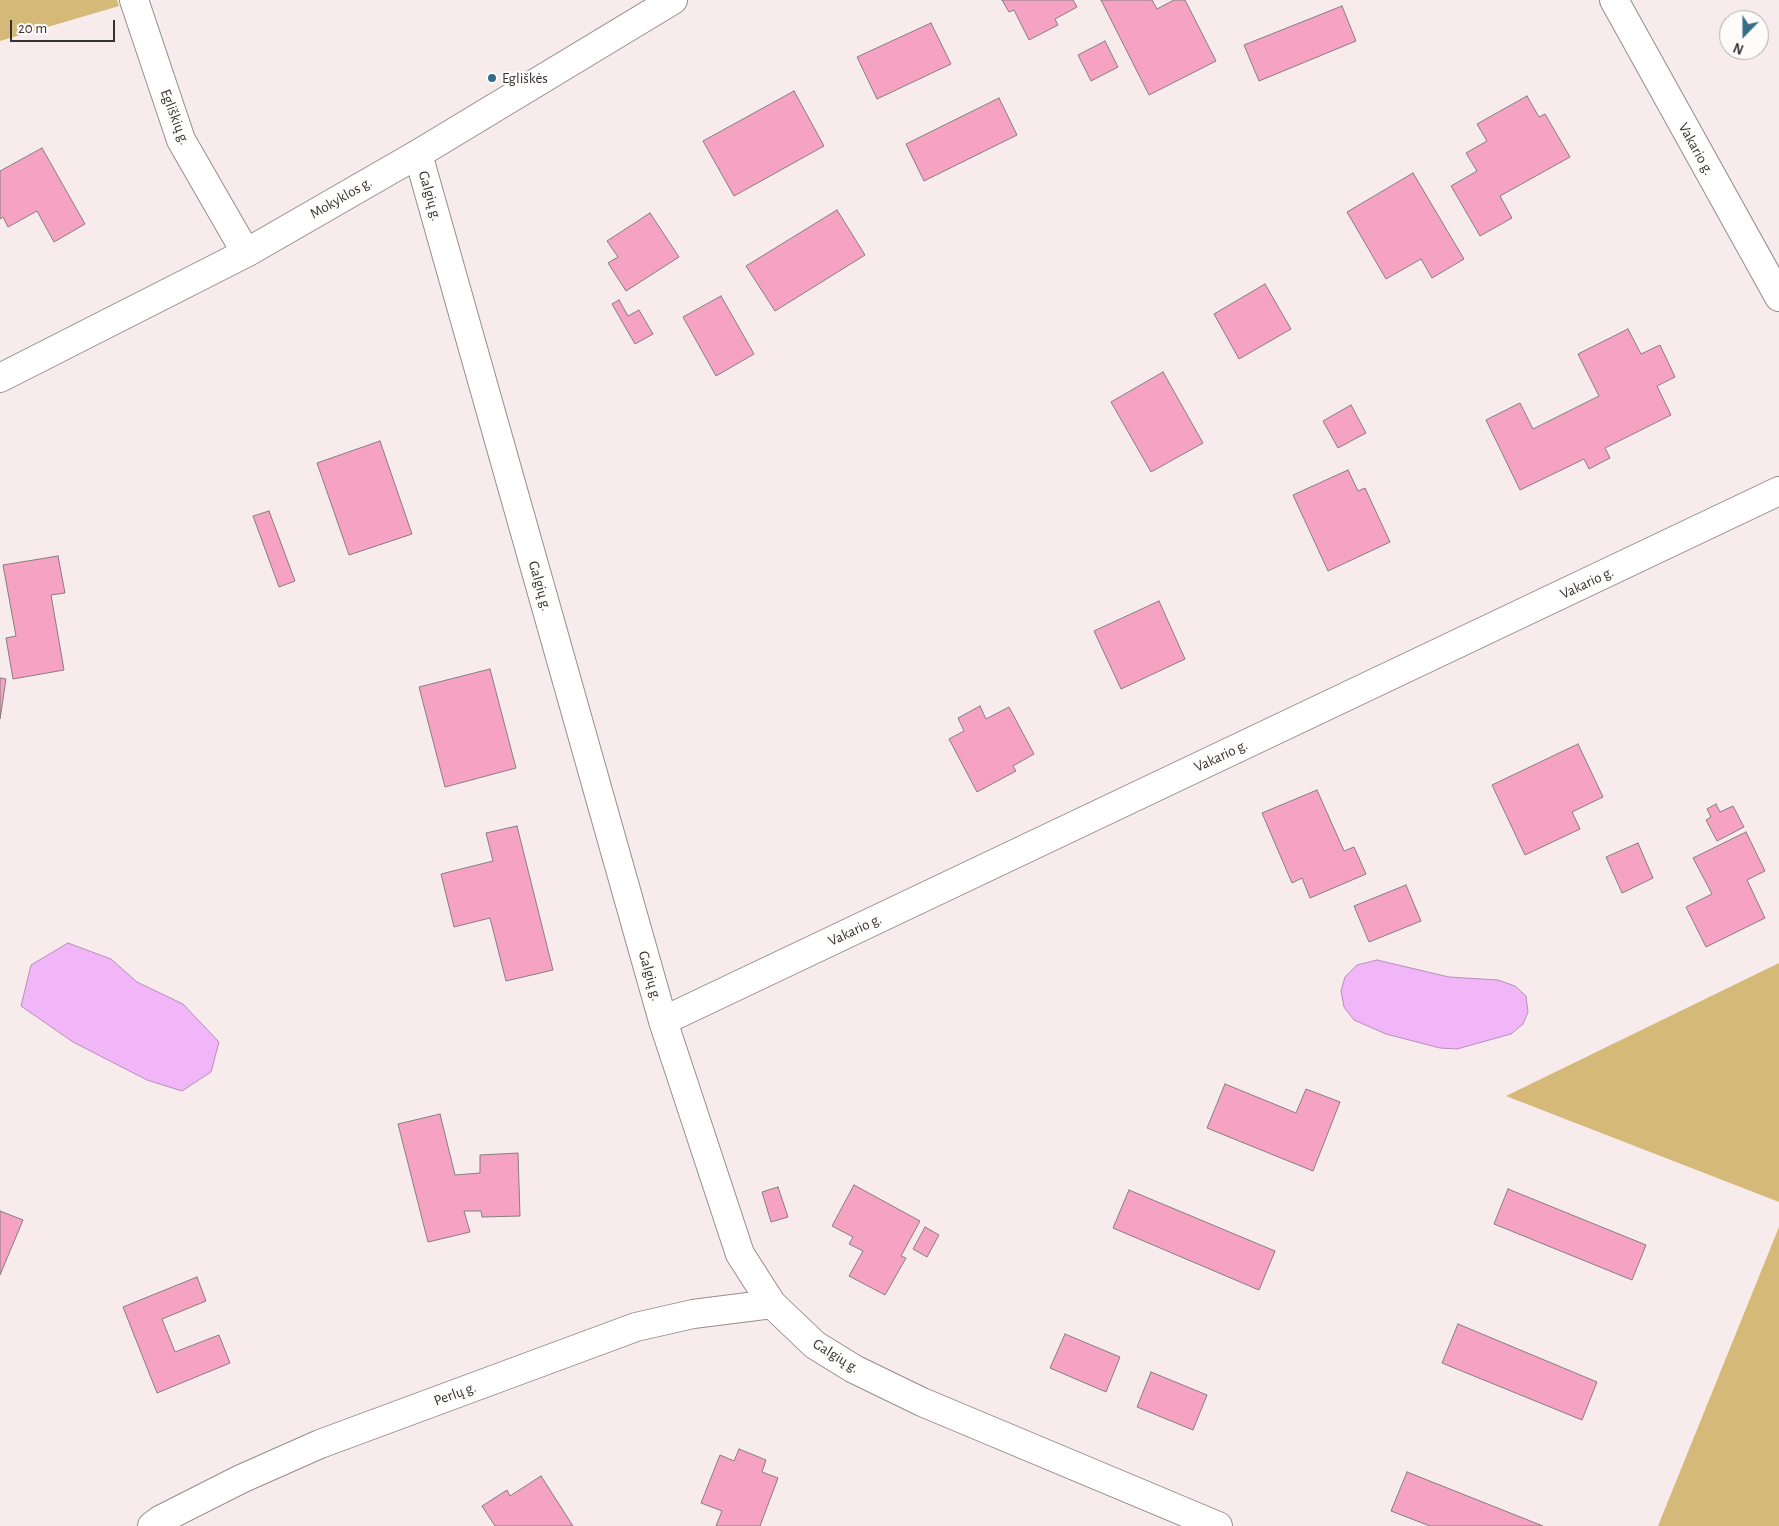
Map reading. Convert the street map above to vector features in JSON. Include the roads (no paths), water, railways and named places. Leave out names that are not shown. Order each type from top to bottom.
[{"type":"street","name":"Egliškių g.","points":[[134,0],[181,140],[246,253]]},
{"type":"street","name":"Mokyklos g.","points":[[0,378],[246,253],[418,154],[673,0]]},
{"type":"street","name":"Vakario g.","points":[[1614,0],[1779,297]]},
{"type":"street","name":"Galgių g.","points":[[418,154],[662,1022],[740,1254],[772,1304],[815,1345],[854,1369],[922,1402],[1218,1526]]},
{"type":"street","name":"Vakario g.","points":[[662,1022],[1779,491]]},
{"type":"street","name":"Perlų g.","points":[[152,1526],[160,1520],[241,1479],[320,1444],[636,1328],[693,1314],[772,1304]]},
{"type":"place","name":"Egliškės","points":[[492,78]]}]
